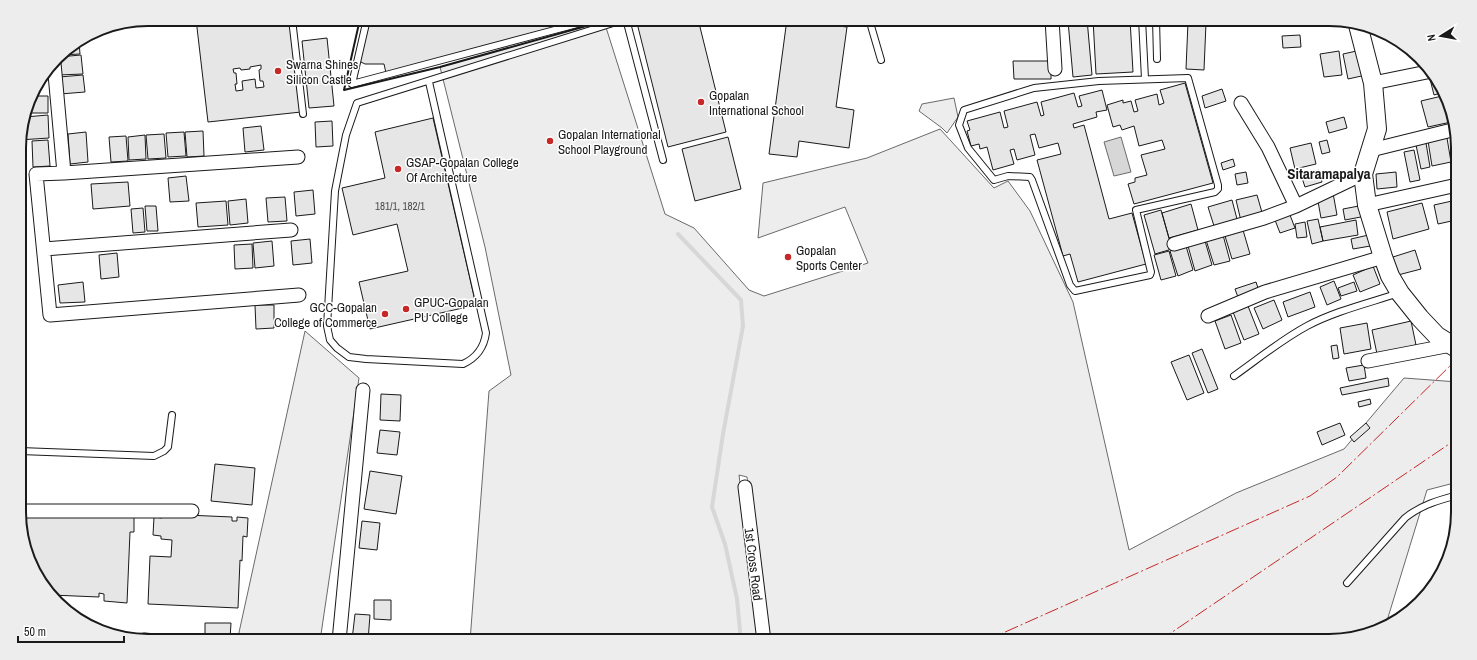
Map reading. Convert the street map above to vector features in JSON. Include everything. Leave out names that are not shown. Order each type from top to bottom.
[{"type":"street","points":[[1052,26],[1055,69]]},
{"type":"street","points":[[1359,30],[1373,83],[1377,129],[1363,174],[1367,205],[1390,276],[1400,293],[1420,318],[1438,336],[1451,345]]},
{"type":"street","points":[[55,69],[64,174]]},
{"type":"street","points":[[1373,83],[1425,72]]},
{"type":"street","points":[[1241,103],[1268,147],[1296,206]]},
{"type":"street","points":[[1371,150],[1450,131]]},
{"type":"street","points":[[298,157],[64,174],[36,174],[50,315],[299,295]]},
{"type":"street","points":[[1174,244],[1264,218],[1296,206],[1363,174]]},
{"type":"street","points":[[1367,205],[1451,186]]},
{"type":"street","points":[[44,248],[291,230]]},
{"type":"street","points":[[1208,316],[1265,292],[1383,257]]},
{"type":"street","points":[[1368,362],[1451,348]]},
{"type":"street","points":[[340,634],[364,390]]},
{"type":"street","name":"1st Cross Road","points":[[745,487],[763,634]]},
{"type":"street","points":[[26,511],[192,511]]},
{"type":"lane","points":[[293,26],[304,114]]},
{"type":"lane","points":[[364,26],[352,84],[570,26]]},
{"type":"lane","points":[[429,82],[486,333],[485,342],[482,349],[471,360],[463,364],[349,357],[337,348],[330,340],[327,326],[335,191],[346,135],[357,104],[604,26]]},
{"type":"lane","points":[[628,26],[664,160]]},
{"type":"lane","points":[[871,26],[881,60]]},
{"type":"lane","points":[[1142,26],[1145,79]]},
{"type":"lane","points":[[1156,26],[1157,59]]},
{"type":"lane","points":[[1188,78],[1218,189],[1215,192],[1136,210],[1151,272],[1150,275],[1075,292],[1070,285],[1030,177],[1008,176],[994,180],[968,148],[959,124],[964,110],[1034,88],[1099,81],[1145,79],[1188,78]]},
{"type":"lane","points":[[1234,376],[1307,326],[1327,317],[1400,293]]},
{"type":"lane","points":[[26,451],[154,456],[164,451],[168,447],[172,415]]},
{"type":"lane","points":[[1347,583],[1412,512],[1431,503],[1451,497]]},
{"type":"shaded area","points":[[586,26],[606,26],[665,214],[694,228],[749,290],[764,296],[868,263],[845,207],[758,238],[763,183],[867,158],[940,129],[994,188],[1008,181],[1030,211],[1073,302],[1129,550],[1236,493],[1344,449],[1404,378],[1451,381],[1451,484],[1427,490],[1388,619],[1368,628],[1337,634],[769,634],[747,477],[739,475],[758,634],[471,634],[489,391],[511,375],[485,247],[440,67]]},
{"type":"shaded area","points":[[954,98],[958,117],[947,133],[919,111],[922,104]]},
{"type":"shaded area","points":[[1121,137],[1131,172],[1114,176],[1104,142]]},
{"type":"shaded area","points":[[305,331],[359,378],[321,634],[239,634]]},
{"type":"building","name":"Swarna Shines Silicon Castle","points":[[197,26],[291,26],[301,112],[208,122]],"holes":[[[261,65],[261,69],[259,70],[260,81],[263,81],[264,87],[256,88],[255,79],[242,81],[243,90],[236,91],[236,73],[234,73],[233,69],[250,69],[250,67]]]},
{"type":"building","points":[[367,26],[562,26],[386,73],[384,64],[365,64],[359,61]]},
{"type":"building","points":[[638,26],[700,26],[726,132],[668,147]]},
{"type":"building","points":[[786,26],[847,27],[836,107],[854,110],[849,148],[799,141],[797,157],[769,154]]},
{"type":"building","points":[[1068,26],[1088,26],[1092,75],[1073,77]]},
{"type":"building","points":[[1093,26],[1130,26],[1133,72],[1096,74]]},
{"type":"building","points":[[1188,26],[1206,26],[1204,70],[1186,69]]},
{"type":"building","points":[[1300,35],[1301,47],[1283,48],[1282,36]]},
{"type":"building","points":[[327,38],[334,106],[309,108],[302,41]]},
{"type":"building","points":[[79,46],[80,54],[69,55]]},
{"type":"building","points":[[1361,50],[1366,75],[1348,79],[1343,54]]},
{"type":"building","points":[[1339,51],[1342,75],[1324,77],[1320,54]]},
{"type":"building","points":[[81,55],[83,74],[58,75],[57,66],[67,56]]},
{"type":"building","points":[[1013,61],[1051,61],[1051,79],[1014,79]]},
{"type":"building","points":[[83,75],[85,92],[60,94],[59,77]]},
{"type":"building","points":[[1430,80],[1438,94],[1434,95]]},
{"type":"building","points":[[1185,83],[1213,183],[1134,204],[1128,184],[1135,182],[1135,178],[1147,175],[1141,155],[1165,149],[1162,140],[1139,146],[1134,126],[1122,130],[1120,125],[1113,127],[1107,105],[1123,100],[1123,103],[1131,101],[1134,112],[1138,111],[1135,100],[1157,94],[1159,105],[1164,103],[1160,90]]},
{"type":"building","points":[[1222,89],[1226,101],[1205,108],[1202,96]]},
{"type":"building","points":[[1102,90],[1107,110],[1096,112],[1097,117],[1073,124],[1074,128],[1084,125],[1109,219],[1132,213],[1146,264],[1078,282],[1070,254],[1063,256],[1037,160],[1061,154],[1058,143],[1039,148],[1035,134],[1030,135],[1035,155],[1017,160],[1014,149],[1010,150],[1014,164],[993,170],[987,147],[980,149],[979,144],[971,146],[967,131],[970,130],[967,121],[1000,112],[1004,128],[1008,127],[1004,111],[1037,102],[1041,116],[1044,115],[1041,102],[1074,93],[1078,107],[1082,106],[1079,96]]},
{"type":"building","points":[[38,96],[48,96],[48,113],[31,113]]},
{"type":"building","points":[[1440,97],[1448,123],[1428,127],[1421,101]]},
{"type":"building","points":[[48,115],[49,138],[26,140],[30,117]]},
{"type":"building","points":[[1344,117],[1347,128],[1329,133],[1326,122]]},
{"type":"building","points":[[433,118],[476,305],[370,329],[359,282],[408,271],[397,224],[353,235],[342,188],[385,178],[375,132]]},
{"type":"building","points":[[332,121],[333,146],[316,147],[315,122]]},
{"type":"building","points":[[261,126],[264,150],[245,152],[243,128]]},
{"type":"building","points":[[203,131],[204,156],[187,157],[185,132]]},
{"type":"building","points":[[86,132],[88,162],[70,164],[68,134]]},
{"type":"building","points":[[184,132],[186,156],[168,157],[166,133]]},
{"type":"building","points":[[164,134],[166,158],[148,159],[146,135]]},
{"type":"building","points":[[145,135],[146,159],[129,160],[128,137]]},
{"type":"building","points":[[126,136],[128,161],[111,162],[109,137]]},
{"type":"building","points":[[728,137],[741,189],[695,201],[682,149]]},
{"type":"building","points":[[1447,138],[1451,162],[1432,166],[1428,141]]},
{"type":"building","points":[[48,140],[50,166],[33,167],[32,141]]},
{"type":"building","points":[[1327,140],[1330,152],[1322,154],[1319,142]]},
{"type":"building","points":[[1311,143],[1316,164],[1295,169],[1290,148]]},
{"type":"building","points":[[1426,143],[1430,167],[1421,169],[1416,145]]},
{"type":"building","points":[[1414,150],[1420,180],[1410,182],[1404,152]]},
{"type":"building","points":[[1233,159],[1235,166],[1223,170],[1221,163]]},
{"type":"building","points":[[1319,170],[1322,182],[1305,187],[1301,175]]},
{"type":"building","points":[[1246,172],[1248,183],[1237,185],[1235,174]]},
{"type":"building","points":[[1396,172],[1397,187],[1377,189],[1376,174]]},
{"type":"building","points":[[186,176],[189,201],[170,202],[168,178]]},
{"type":"building","points":[[128,182],[130,206],[93,209],[91,184]]},
{"type":"building","points":[[313,190],[315,214],[296,216],[294,192]]},
{"type":"building","points":[[1333,193],[1337,215],[1321,218],[1317,196]]},
{"type":"building","points":[[1257,195],[1263,216],[1241,221],[1236,200]]},
{"type":"building","points":[[285,197],[287,221],[268,222],[266,198]]},
{"type":"building","points":[[246,199],[248,223],[230,225],[228,201]]},
{"type":"building","points":[[1232,200],[1237,219],[1214,226],[1208,207]]},
{"type":"building","points":[[226,201],[228,225],[198,227],[196,203]]},
{"type":"building","points":[[1451,201],[1451,221],[1438,224],[1434,205]]},
{"type":"building","points":[[1422,203],[1429,229],[1393,239],[1387,212]]},
{"type":"building","points":[[1191,204],[1198,230],[1169,238],[1162,213]]},
{"type":"building","points":[[1364,205],[1366,216],[1345,220],[1343,209]]},
{"type":"building","points":[[145,206],[156,206],[158,231],[147,231]]},
{"type":"building","points":[[143,208],[145,232],[133,233],[131,209]]},
{"type":"building","points":[[1161,210],[1172,249],[1155,254],[1144,215]]},
{"type":"building","points":[[1290,215],[1295,228],[1280,233],[1275,220]]},
{"type":"building","points":[[1318,219],[1323,241],[1312,244],[1307,221]]},
{"type":"building","points":[[1356,220],[1358,235],[1323,241],[1320,227]]},
{"type":"building","points":[[1305,222],[1307,237],[1297,238],[1295,224]]},
{"type":"building","points":[[1243,230],[1250,254],[1232,259],[1225,236]]},
{"type":"building","points":[[1373,234],[1376,245],[1353,249],[1351,239]]},
{"type":"building","points":[[1223,235],[1230,261],[1214,265],[1206,240]]},
{"type":"building","points":[[310,239],[312,263],[293,265],[291,241]]},
{"type":"building","points":[[272,241],[274,266],[255,268],[253,243]]},
{"type":"building","points":[[1205,241],[1212,265],[1195,271],[1188,246]]},
{"type":"building","points":[[252,244],[253,268],[235,269],[234,245]]},
{"type":"building","points":[[1186,246],[1193,270],[1178,276],[1170,251]]},
{"type":"building","points":[[1415,250],[1421,269],[1398,275],[1393,257]]},
{"type":"building","points":[[1169,251],[1176,276],[1161,280],[1154,255]]},
{"type":"building","points":[[117,253],[119,277],[101,279],[99,255]]},
{"type":"building","points":[[1373,266],[1380,284],[1360,292],[1353,275]]},
{"type":"building","points":[[1334,281],[1341,299],[1327,305],[1320,287]]},
{"type":"building","points":[[83,282],[85,302],[60,303],[58,285]]},
{"type":"building","points":[[1256,282],[1260,294],[1239,300],[1235,289]]},
{"type":"building","points":[[1354,282],[1357,291],[1341,296],[1338,288]]},
{"type":"building","points":[[1310,292],[1315,307],[1288,317],[1283,302]]},
{"type":"building","points":[[1274,300],[1282,320],[1263,329],[1254,308]]},
{"type":"building","points":[[255,305],[274,305],[274,328],[256,329]]},
{"type":"building","points":[[1248,306],[1259,334],[1244,340],[1233,312]]},
{"type":"building","points":[[1231,315],[1241,343],[1225,349],[1215,321]]},
{"type":"building","points":[[1411,321],[1416,345],[1377,354],[1372,330]]},
{"type":"building","points":[[1367,323],[1371,349],[1344,354],[1340,328]]},
{"type":"building","points":[[1337,345],[1339,358],[1333,359],[1331,346]]},
{"type":"building","points":[[1202,349],[1218,389],[1208,393],[1192,353]]},
{"type":"building","points":[[1189,355],[1204,393],[1187,400],[1171,362]]},
{"type":"building","points":[[1364,365],[1366,378],[1349,381],[1346,368]]},
{"type":"building","points":[[1388,378],[1389,386],[1342,395],[1340,388]]},
{"type":"building","points":[[381,394],[401,395],[400,421],[380,420]]},
{"type":"building","points":[[1370,399],[1371,404],[1359,407],[1358,402]]},
{"type":"building","points":[[1340,423],[1345,435],[1322,445],[1317,432]]},
{"type":"building","points":[[1366,423],[1370,428],[1354,442],[1350,437]]},
{"type":"building","points":[[380,430],[400,432],[397,455],[377,453]]},
{"type":"building","points":[[215,464],[255,468],[252,505],[211,501]]},
{"type":"building","points":[[370,471],[402,476],[396,514],[364,509]]},
{"type":"building","points":[[26,512],[134,517],[134,532],[130,532],[127,603],[104,601],[104,594],[99,593],[99,597],[60,595],[51,586],[35,559],[30,544]]},
{"type":"building","points":[[163,514],[232,517],[232,521],[237,521],[237,517],[248,518],[247,537],[243,536],[242,561],[240,560],[238,608],[148,604],[150,556],[171,557],[172,540],[161,539],[161,536],[153,535],[154,517],[162,518]]},
{"type":"building","points":[[362,521],[380,523],[377,550],[359,548]]},
{"type":"building","points":[[374,600],[391,600],[391,620],[374,619]]},
{"type":"building","points":[[355,614],[370,615],[369,634],[353,634]]},
{"type":"building","points":[[205,623],[231,623],[230,634],[205,634]]},
{"type":"waterway","points":[[678,234],[741,300],[743,326],[723,434],[712,507],[725,544],[737,599],[740,634]]},
{"type":"wall","points":[[358,26],[344,90],[440,67],[586,26]]},
{"type":"power","points":[[1001,634],[1310,496],[1337,477],[1451,365]]},
{"type":"power","points":[[1169,634],[1451,443]]},
{"type":"place","name":"Swarna Shines Silicon Castle","points":[[278,71]]},
{"type":"place","name":"Gopalan International School","points":[[701,102]]},
{"type":"place","name":"Gopalan International School Playground","points":[[550,141]]},
{"type":"place","name":"GSAP-Gopalan College Of Architecture","points":[[398,169]]},
{"type":"place","name":"Gopalan Sports Center","points":[[788,257]]},
{"type":"place","name":"GPUC-Gopalan PU College","points":[[406,309]]},
{"type":"place","name":"GCC-Gopalan College of Commerce","points":[[385,314]]},
{"type":"district","name":"Sitaramapalya","points":[[1329,174]]}]
